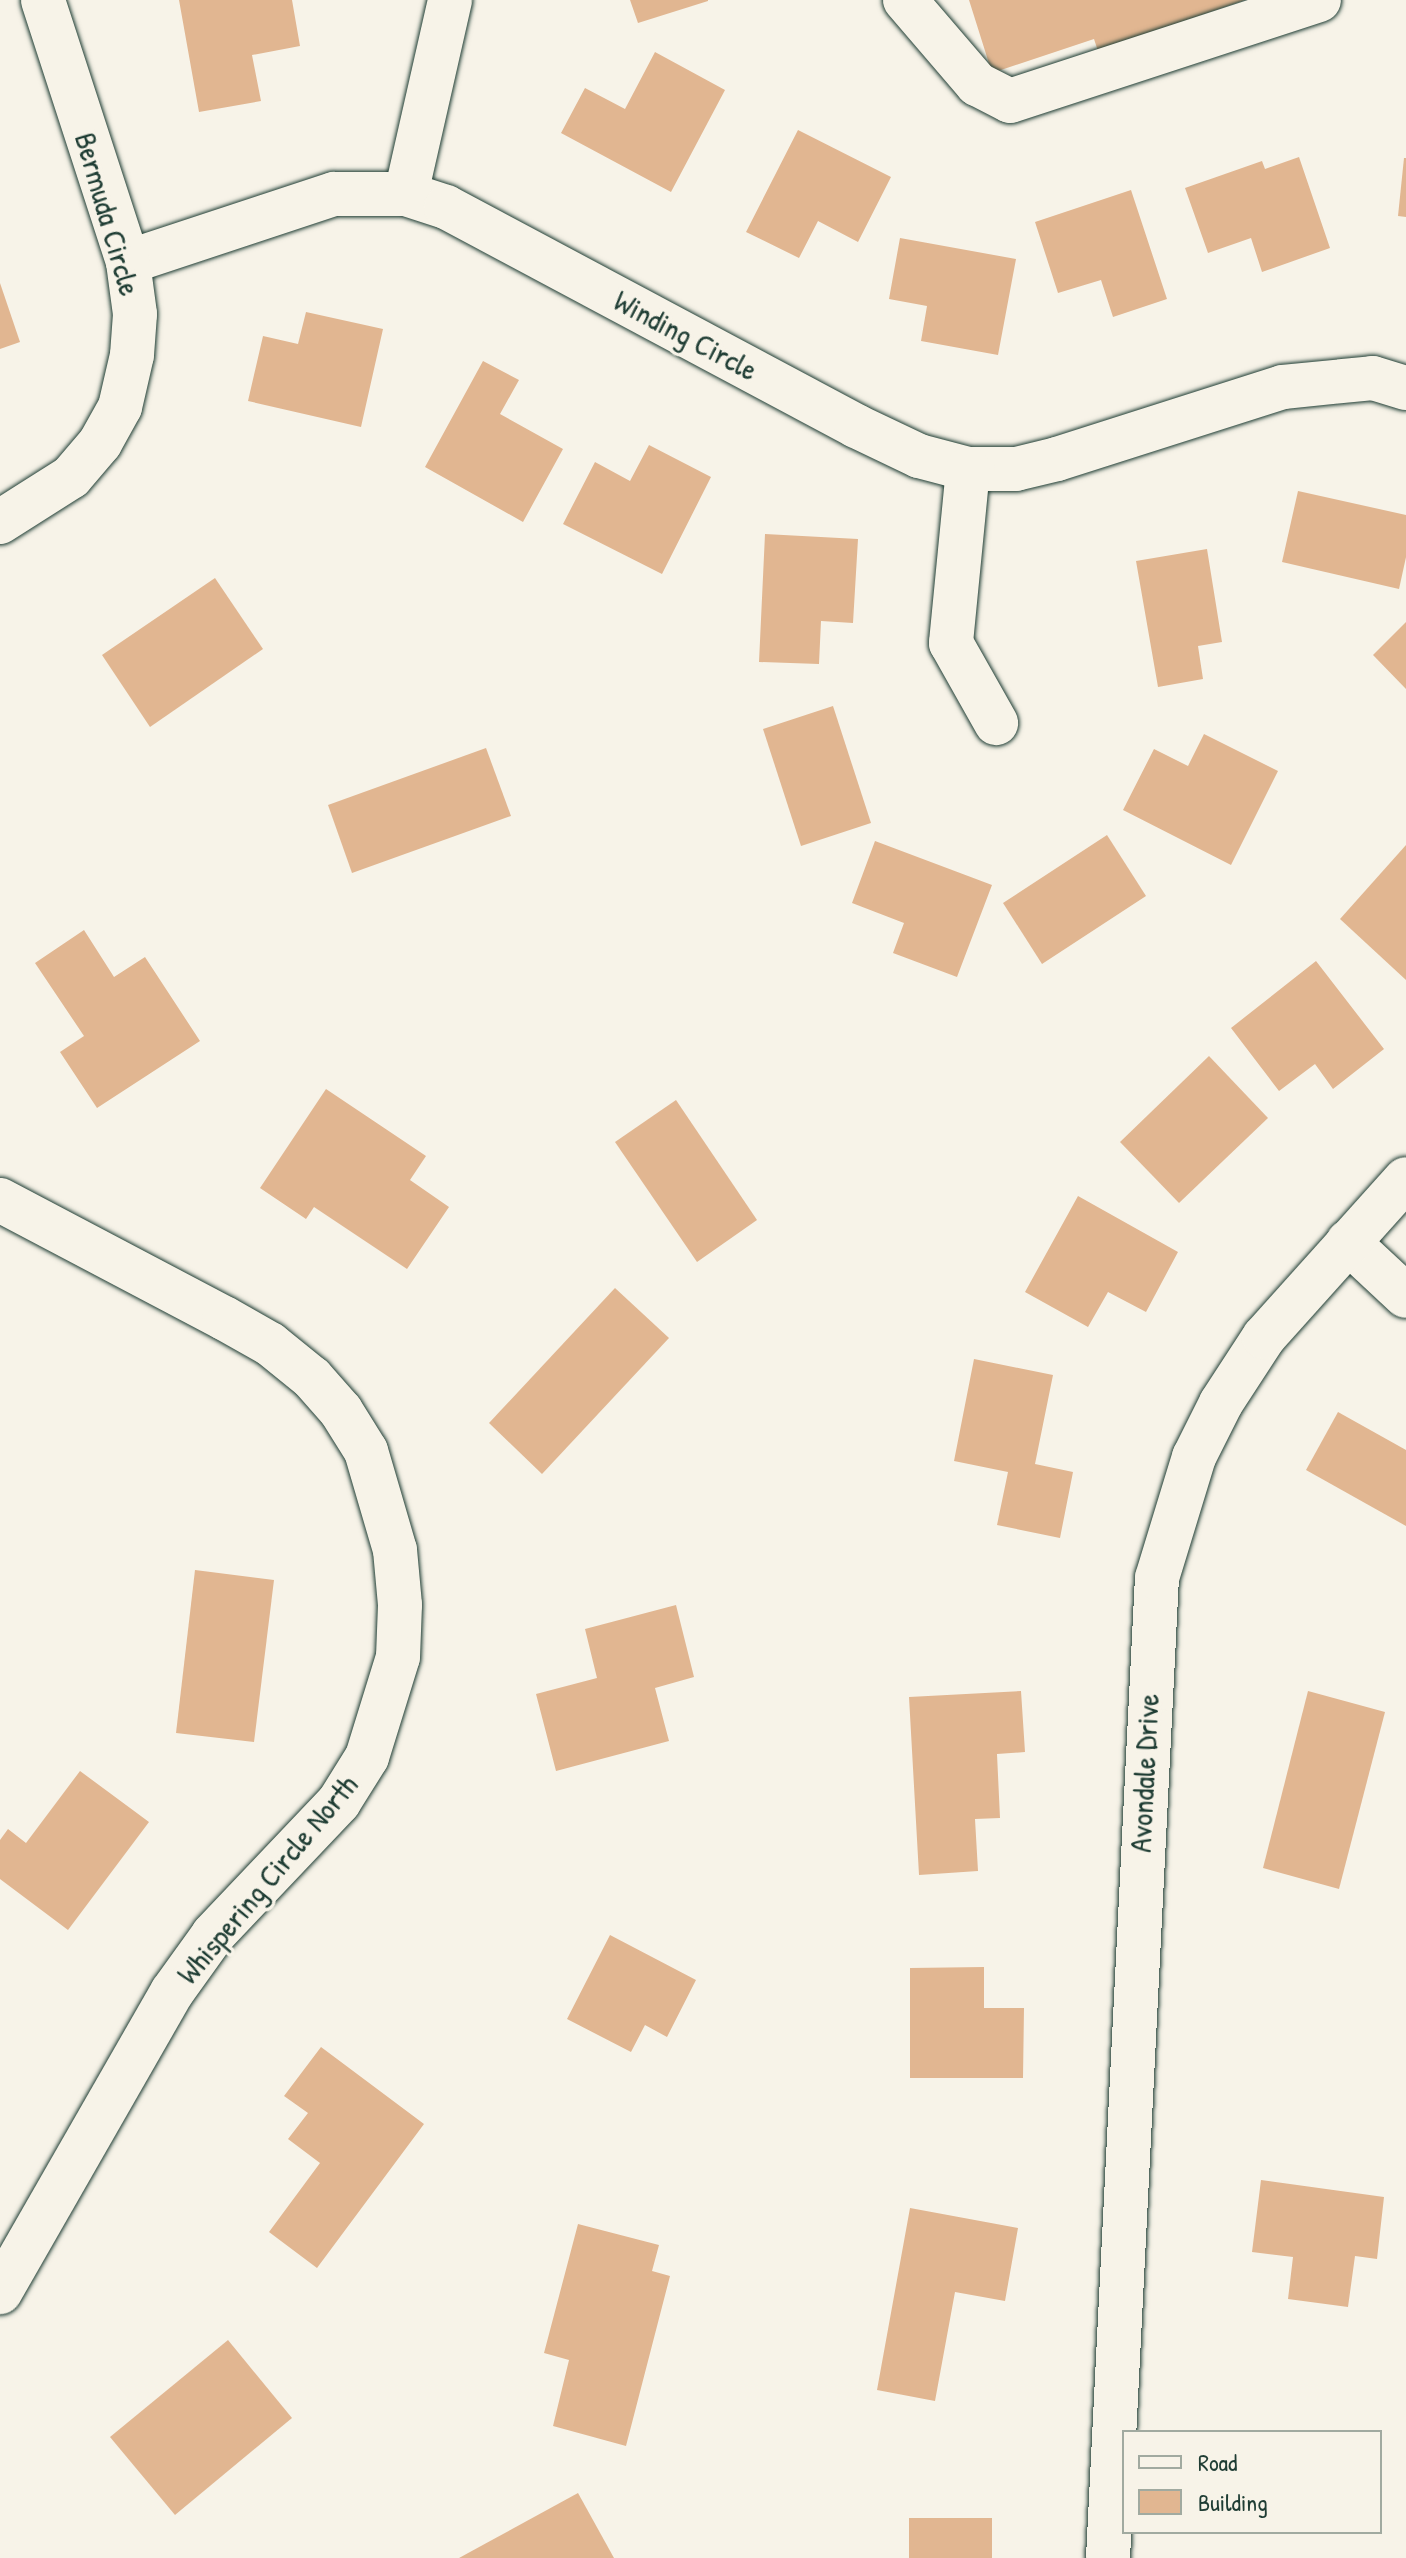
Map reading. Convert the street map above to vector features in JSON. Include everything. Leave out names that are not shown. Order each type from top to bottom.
[{"type":"street","name":"Bermuda Circle","points":[[0,522],[71,477],[100,443],[120,407],[135,314],[128,262],[43,0]]},
{"type":"street","points":[[406,194],[450,0]]},
{"type":"street","points":[[905,0],[977,84],[1010,101],[1319,0]]},
{"type":"street","name":"Winding Circle","points":[[128,262],[334,194],[406,194],[446,207],[856,426],[919,456],[968,469],[1016,469],[1057,459],[1283,387],[1373,378],[1406,388]]},
{"type":"street","points":[[968,469],[951,643],[996,723]]},
{"type":"street","name":"Avondale Drive","points":[[1108,2558],[1118,2445],[1157,1578],[1194,1457],[1221,1403],[1264,1337],[1406,1179]]},
{"type":"street","name":"Whispering Circle North","points":[[0,1200],[247,1331],[312,1378],[341,1411],[366,1451],[395,1550],[400,1605],[398,1657],[367,1757],[339,1802],[213,1935],[172,1992],[0,2292]]},
{"type":"street","points":[[1348,1242],[1406,1296]]},
{"type":"building","points":[[179,0],[292,0],[300,46],[252,55],[261,101],[199,112]]},
{"type":"building","points":[[630,0],[708,0],[708,1],[638,23]]},
{"type":"building","points":[[969,0],[1245,0],[1098,51],[1094,39],[992,73]]},
{"type":"building","points":[[655,52],[725,90],[671,192],[561,133],[585,88],[625,109]]},
{"type":"building","points":[[798,130],[891,177],[858,242],[818,221],[799,258],[746,232]]},
{"type":"building","points":[[1299,157],[1330,248],[1262,272],[1251,238],[1208,253],[1185,188],[1262,161],[1265,169]]},
{"type":"building","points":[[1406,158],[1406,217],[1398,216]]},
{"type":"building","points":[[1131,190],[1167,299],[1113,317],[1101,280],[1058,293],[1035,222]]},
{"type":"building","points":[[900,238],[1016,259],[998,355],[921,341],[927,306],[889,299]]},
{"type":"building","points":[[0,283],[20,342],[0,349]]},
{"type":"building","points":[[306,312],[383,329],[361,427],[248,401],[263,336],[298,344]]},
{"type":"building","points":[[483,361],[519,380],[500,414],[563,449],[523,522],[425,467]]},
{"type":"building","points":[[649,445],[711,477],[662,574],[563,524],[595,462],[630,481]]},
{"type":"building","points":[[1298,491],[1406,515],[1406,557],[1399,589],[1282,562]]},
{"type":"building","points":[[765,534],[858,539],[853,623],[821,621],[819,664],[759,662]]},
{"type":"building","points":[[1207,549],[1222,642],[1198,646],[1203,679],[1158,687],[1136,561]]},
{"type":"building","points":[[215,578],[263,649],[150,727],[102,655]]},
{"type":"building","points":[[1406,622],[1406,689],[1373,655]]},
{"type":"building","points":[[833,706],[871,823],[801,846],[763,729]]},
{"type":"building","points":[[1204,734],[1278,771],[1231,865],[1123,810],[1154,749],[1188,766]]},
{"type":"building","points":[[486,748],[511,816],[352,873],[328,805]]},
{"type":"building","points":[[1107,835],[1146,896],[1042,964],[1003,903]]},
{"type":"building","points":[[875,841],[992,885],[957,977],[893,953],[904,923],[852,903]]},
{"type":"building","points":[[1406,845],[1406,980],[1340,919]]},
{"type":"building","points":[[84,930],[114,977],[145,957],[200,1041],[97,1108],[60,1052],[84,1036],[35,963]]},
{"type":"building","points":[[1316,961],[1384,1049],[1333,1089],[1315,1064],[1279,1091],[1231,1028]]},
{"type":"building","points":[[1209,1056],[1268,1118],[1179,1203],[1120,1142]]},
{"type":"building","points":[[326,1089],[426,1156],[410,1180],[449,1207],[407,1269],[314,1207],[306,1219],[260,1188]]},
{"type":"building","points":[[676,1100],[757,1220],[697,1262],[615,1142]]},
{"type":"building","points":[[1078,1196],[1178,1252],[1146,1312],[1108,1292],[1088,1327],[1025,1292]]},
{"type":"building","points":[[615,1288],[669,1338],[542,1474],[489,1423]]},
{"type":"building","points":[[974,1359],[1053,1375],[1035,1464],[1073,1472],[1060,1538],[997,1525],[1008,1472],[954,1461]]},
{"type":"building","points":[[1338,1412],[1406,1450],[1406,1526],[1306,1470]]},
{"type":"building","points":[[195,1570],[274,1580],[254,1742],[176,1733]]},
{"type":"building","points":[[676,1605],[694,1677],[655,1688],[669,1741],[556,1771],[536,1694],[597,1678],[585,1629]]},
{"type":"building","points":[[1021,1691],[1025,1752],[997,1754],[1000,1818],[975,1819],[978,1871],[919,1875],[909,1697]]},
{"type":"building","points":[[1308,1691],[1385,1712],[1339,1889],[1263,1868]]},
{"type":"building","points":[[80,1771],[149,1822],[68,1930],[0,1879],[0,1840],[8,1829],[26,1843]]},
{"type":"building","points":[[610,1935],[696,1980],[667,2037],[645,2025],[631,2052],[567,2019]]},
{"type":"building","points":[[984,1967],[984,2008],[1024,2008],[1023,2078],[910,2078],[910,1968]]},
{"type":"building","points":[[321,2047],[424,2124],[317,2268],[269,2232],[320,2163],[288,2139],[308,2113],[284,2096]]},
{"type":"building","points":[[1261,2180],[1384,2197],[1377,2259],[1355,2256],[1348,2307],[1288,2299],[1293,2257],[1252,2252]]},
{"type":"building","points":[[910,2208],[1018,2228],[1005,2301],[955,2292],[935,2401],[877,2390]]},
{"type":"building","points":[[578,2224],[659,2245],[652,2271],[670,2276],[626,2446],[553,2426],[569,2360],[544,2353]]},
{"type":"building","points":[[228,2340],[292,2418],[175,2515],[110,2437]]},
{"type":"building","points":[[578,2493],[614,2558],[459,2558]]},
{"type":"building","points":[[909,2518],[992,2518],[992,2558],[909,2558]]}]
